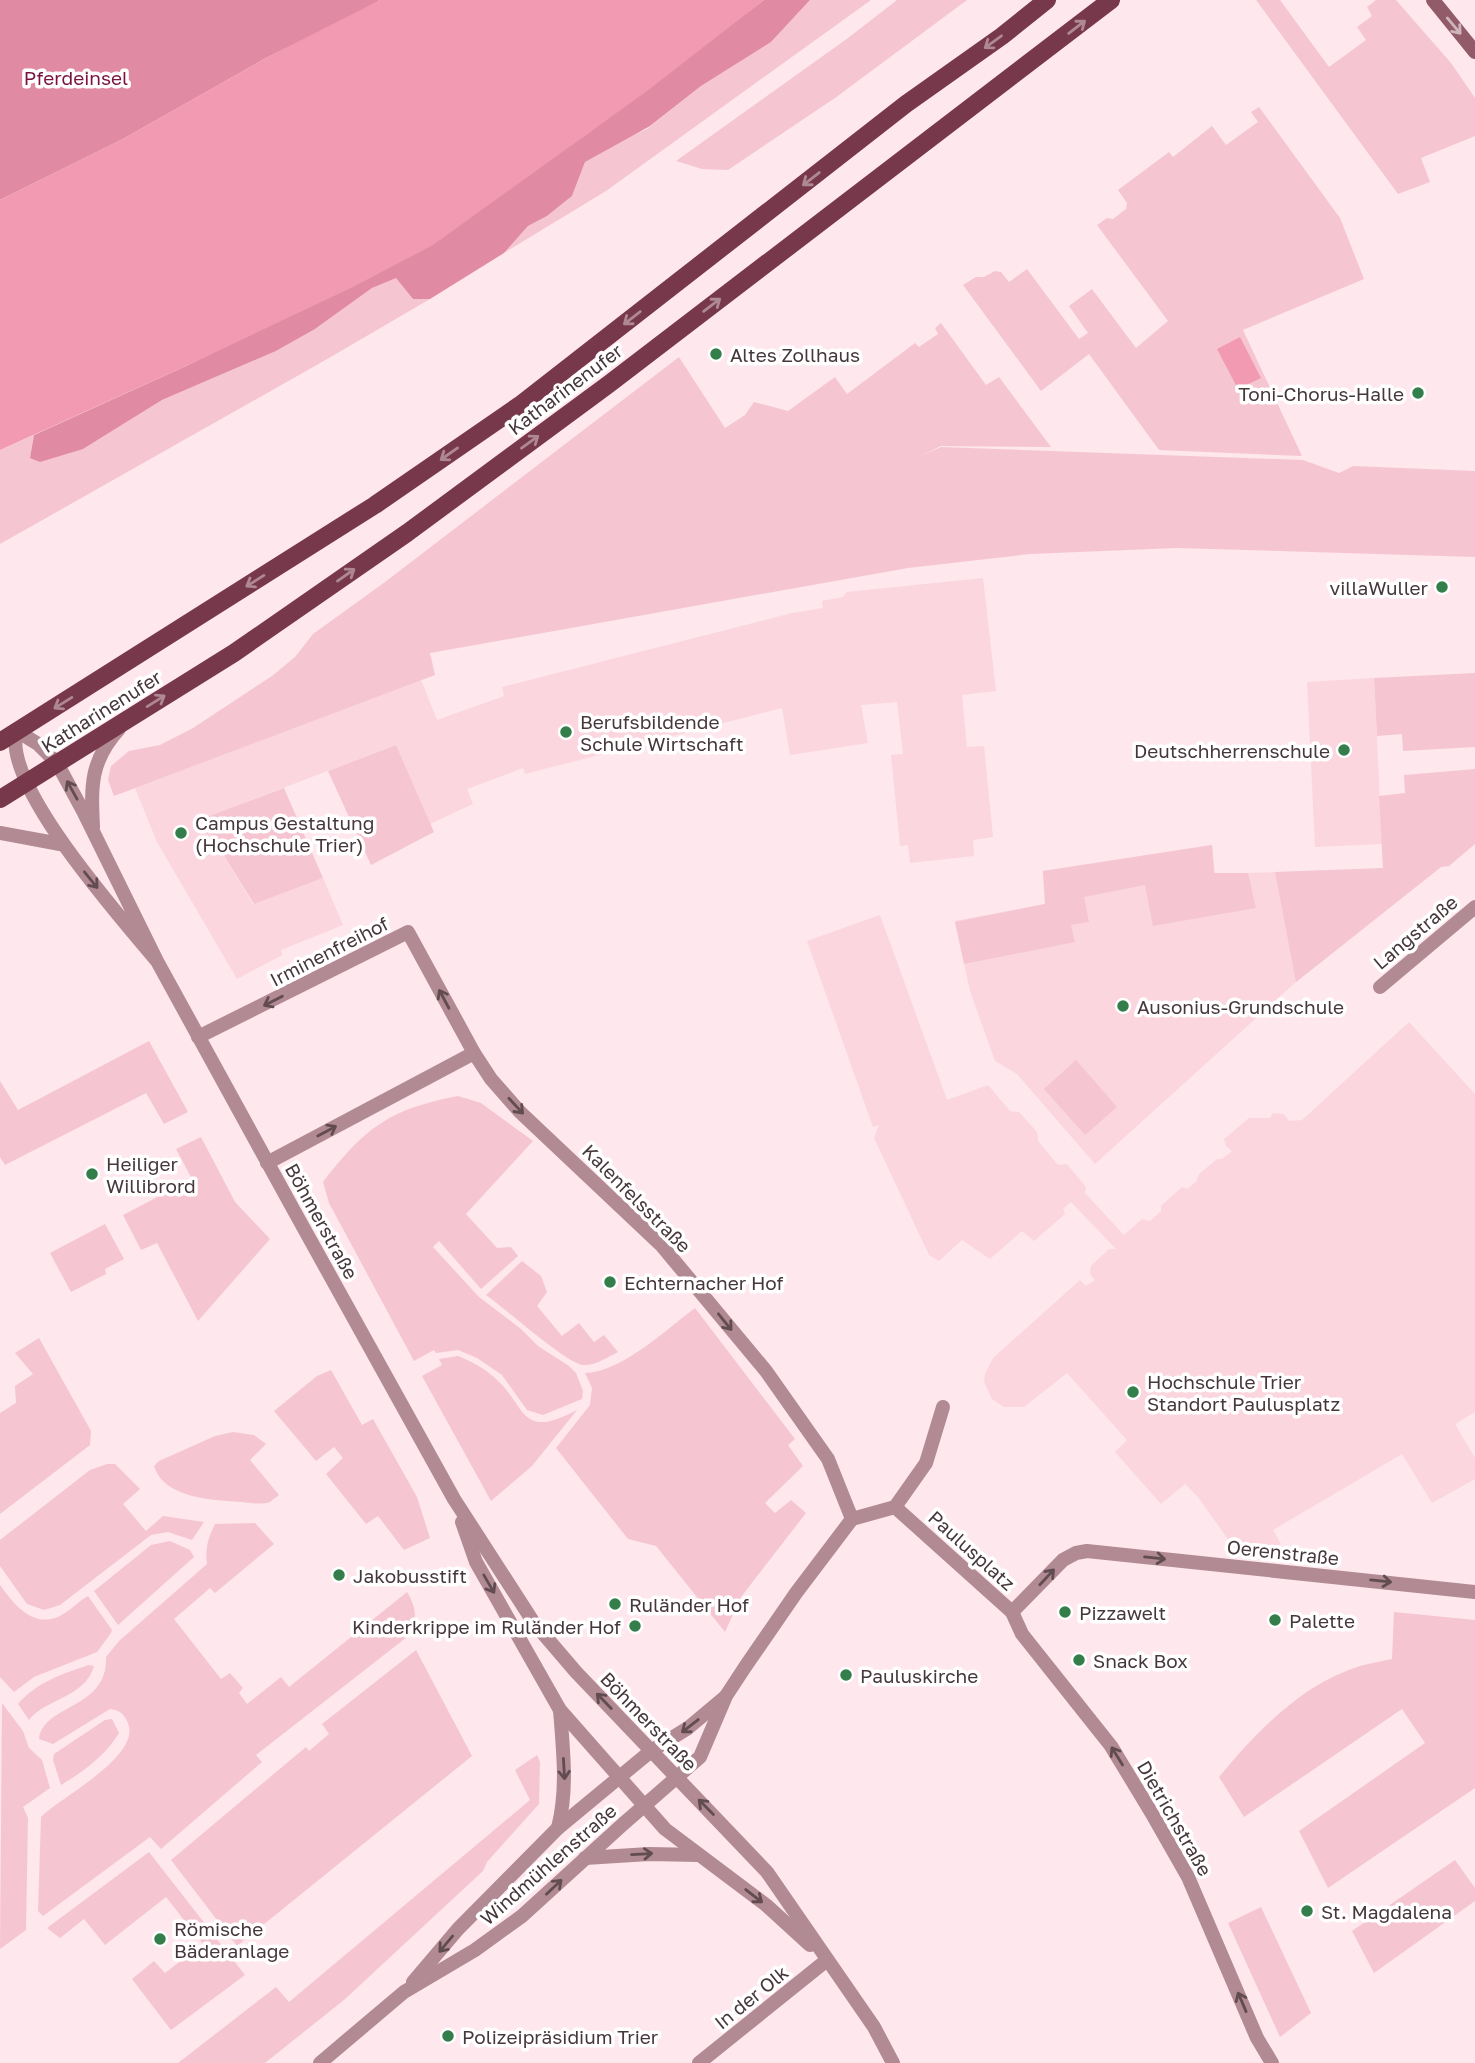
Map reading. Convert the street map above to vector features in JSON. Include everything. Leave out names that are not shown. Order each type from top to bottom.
[{"type":"main road","name":"Katharinenufer","points":[[0,743],[374,505],[520,405],[906,104],[1002,36],[1047,0]]},
{"type":"main road","name":"Katharinenufer","points":[[0,799],[234,653],[407,533],[609,384],[1111,0]]},
{"type":"main road","points":[[1433,0],[1475,52]]},
{"type":"street","name":"Böhmerstraße","points":[[94,832],[92,789],[96,765],[109,740],[130,718]]},
{"type":"street","name":"Böhmerstraße","points":[[157,961],[60,844],[25,784],[14,751],[17,732],[38,744],[57,764],[94,832],[157,961],[267,1163],[454,1499],[534,1623],[576,1672],[767,1872],[874,2027],[892,2063]]},
{"type":"street","points":[[0,833],[60,844]]},
{"type":"street","name":"Langstraße","points":[[1380,987],[1475,907]]},
{"type":"street","name":"Irminenfreihof","points":[[198,1037],[408,932],[474,1053]]},
{"type":"street","points":[[267,1163],[474,1053]]},
{"type":"street","name":"Kalenfelsstraße","points":[[474,1053],[491,1079],[520,1112],[662,1246],[766,1371],[828,1459],[852,1519]]},
{"type":"street","points":[[726,1696],[796,1593],[852,1519],[895,1507],[926,1463],[943,1407]]},
{"type":"street","name":"Böhmerstraße","points":[[454,1499],[476,1562],[560,1710],[665,1829],[766,1905],[827,1960]]},
{"type":"street","name":"Paulusplatz","points":[[895,1507],[1012,1612],[1063,1560],[1087,1551]]},
{"type":"street","name":"Oerenstraße","points":[[1087,1551],[1475,1592]]},
{"type":"street","name":"Dietrichstraße","points":[[1012,1612],[1021,1634],[1111,1746],[1151,1812],[1188,1877],[1257,2038],[1272,2063]]},
{"type":"street","name":"Windmühlenstraße","points":[[320,2063],[404,1992],[458,1929],[558,1828],[651,1751],[675,1737],[726,1696]]},
{"type":"street","name":"Windmühlenstraße","points":[[404,1992],[475,1950],[513,1923],[678,1778],[700,1757],[726,1696]]},
{"type":"street","name":"Windmühlenstraße","points":[[558,1828],[563,1808],[564,1782],[560,1710]]},
{"type":"street","points":[[585,1858],[649,1854],[699,1855]]},
{"type":"street","name":"In der Olk","points":[[699,2063],[827,1960]]},
{"type":"shaded area","points":[[380,0],[764,0],[647,91],[433,245],[353,287],[0,450],[0,200],[123,139],[266,58]]},
{"type":"shaded area","points":[[810,0],[871,0],[606,191],[504,253],[528,226],[547,216],[572,196],[585,162],[621,140],[647,129],[701,86],[771,42]]},
{"type":"shaded area","points":[[897,0],[967,0],[835,98],[728,170],[702,169],[676,161],[848,38]]},
{"type":"shaded area","points":[[1256,0],[1280,0],[1329,67],[1366,40],[1357,27],[1372,16],[1367,7],[1376,0],[1396,0],[1451,63],[1475,98],[1475,136],[1421,158],[1430,182],[1398,194]]},
{"type":"shaded area","points":[[1259,107],[1340,218],[1364,279],[1243,330],[1302,456],[1159,450],[1089,354],[1041,391],[963,285],[976,277],[984,277],[995,271],[1001,272],[1009,282],[1027,269],[1079,339],[1088,333],[1069,306],[1092,289],[1136,348],[1168,321],[1097,225],[1107,218],[1113,219],[1126,209],[1127,203],[1118,190],[1169,152],[1173,157],[1212,126],[1226,145],[1258,122],[1251,112]]},
{"type":"shaded area","points":[[396,277],[413,299],[430,299],[0,544],[0,450],[34,435],[30,458],[83,449],[162,400],[276,351],[315,329],[372,288]]},
{"type":"shaded area","points":[[941,323],[986,385],[999,377],[1051,447],[941,446],[920,456],[941,447],[1303,460],[1339,473],[1353,466],[1475,471],[1475,557],[1177,548],[1030,554],[908,568],[430,653],[435,675],[114,796],[108,780],[111,766],[129,751],[160,745],[193,728],[272,676],[295,657],[313,634],[679,357],[725,428],[745,415],[754,402],[788,411],[835,377],[847,394],[915,343],[919,347],[938,334],[935,328]]},
{"type":"shaded area","points":[[1240,337],[1261,378],[1238,389],[1217,349]]},
{"type":"shaded area","name":"Berufsbildende Schule Wirtschaft","points":[[983,578],[996,691],[962,695],[967,747],[984,746],[993,837],[973,840],[974,856],[910,863],[908,845],[900,846],[891,755],[903,754],[897,702],[861,705],[868,743],[790,755],[782,708],[525,774],[523,768],[467,789],[473,804],[430,824],[396,745],[201,819],[253,904],[323,878],[343,925],[281,950],[282,955],[237,979],[157,842],[135,788],[421,680],[437,720],[504,696],[502,687],[792,613],[823,608],[822,601],[843,597],[847,592]]},
{"type":"shaded area","points":[[1475,673],[1475,747],[1403,751],[1402,734],[1377,736],[1374,678]]},
{"type":"shaded area","name":"Deutschherrenschule","points":[[1374,678],[1382,844],[1315,847],[1307,682]]},
{"type":"shaded area","points":[[396,745],[434,832],[371,865],[328,771]]},
{"type":"shaded area","points":[[1475,769],[1475,844],[1449,866],[1441,867],[1296,982],[1275,872],[1383,868],[1379,796],[1405,793],[1404,775]]},
{"type":"shaded area","points":[[284,788],[323,878],[254,904],[201,819]]},
{"type":"shaded area","name":"Ausonius-Grundschule","points":[[1212,845],[1215,874],[1441,867],[1296,982],[1095,1164],[1017,1074],[995,1061],[970,991],[955,921],[1045,904],[1043,871]]},
{"type":"shaded area","points":[[1212,845],[1214,873],[1248,873],[1256,908],[1153,926],[1145,885],[1084,897],[1089,922],[1071,925],[1075,942],[964,964],[955,922],[1045,904],[1043,871]]},
{"type":"shaded area","points":[[880,915],[947,1100],[988,1085],[1010,1111],[1019,1112],[1037,1132],[1038,1141],[1058,1165],[1067,1164],[1086,1187],[1085,1193],[1124,1235],[1142,1219],[1150,1221],[1161,1211],[1161,1206],[1182,1187],[1187,1189],[1196,1182],[1199,1174],[1232,1151],[1226,1146],[1224,1139],[1249,1118],[1270,1118],[1273,1113],[1284,1114],[1289,1121],[1302,1120],[1409,1022],[1475,1094],[1475,1412],[1455,1424],[1475,1458],[1475,1479],[1432,1503],[1402,1454],[1273,1530],[1281,1544],[1262,1556],[1254,1544],[1237,1552],[1198,1497],[1185,1484],[1161,1504],[1115,1452],[1127,1440],[1067,1373],[1024,1407],[1004,1407],[992,1399],[984,1382],[993,1358],[1080,1280],[1086,1286],[1095,1280],[1090,1274],[1091,1266],[1109,1249],[1116,1249],[1071,1202],[1063,1209],[1065,1214],[1034,1241],[1022,1231],[990,1259],[962,1240],[939,1261],[929,1255],[874,1138],[879,1125],[873,1127],[807,941]]},
{"type":"shaded area","points":[[149,1041],[188,1112],[164,1124],[146,1093],[5,1165],[0,1157],[0,1081],[18,1110]]},
{"type":"shaded area","points":[[1076,1060],[1117,1107],[1085,1135],[1044,1089]]},
{"type":"shaded area","points":[[458,1096],[481,1103],[533,1141],[466,1214],[497,1248],[511,1247],[518,1256],[481,1289],[439,1241],[433,1247],[479,1297],[521,1329],[538,1346],[576,1373],[583,1391],[582,1399],[543,1415],[527,1410],[502,1375],[477,1358],[458,1350],[436,1353],[434,1350],[414,1361],[329,1203],[323,1182],[352,1148],[380,1124],[414,1107]]},
{"type":"shaded area","points":[[201,1137],[235,1202],[270,1239],[198,1321],[157,1243],[141,1250],[123,1215],[192,1179],[176,1149]]},
{"type":"shaded area","points":[[105,1224],[124,1259],[105,1269],[106,1274],[71,1292],[50,1253]]},
{"type":"shaded area","points":[[522,1261],[541,1276],[547,1292],[537,1306],[562,1336],[579,1323],[594,1342],[604,1335],[618,1352],[592,1364],[575,1362],[486,1295]]},
{"type":"shaded area","points":[[695,1308],[795,1439],[788,1445],[803,1466],[765,1503],[775,1513],[791,1500],[806,1513],[741,1597],[725,1632],[656,1546],[628,1539],[556,1448],[590,1405],[592,1388],[585,1373],[599,1371],[628,1358]]},
{"type":"shaded area","points":[[39,1338],[91,1431],[90,1445],[0,1514],[0,1413],[16,1403],[15,1386],[33,1374],[15,1353]]},
{"type":"shaded area","points":[[458,1356],[491,1374],[526,1416],[534,1421],[558,1419],[577,1410],[532,1466],[491,1501],[422,1376],[442,1365],[439,1359]]},
{"type":"shaded area","points":[[331,1370],[362,1425],[373,1419],[417,1497],[430,1538],[404,1550],[378,1516],[366,1524],[326,1474],[343,1458],[334,1447],[316,1461],[274,1411],[317,1376]]},
{"type":"shaded area","points":[[233,1432],[254,1435],[266,1444],[250,1460],[279,1495],[270,1502],[253,1503],[191,1496],[168,1485],[154,1466],[159,1461],[215,1436]]},
{"type":"shaded area","points":[[115,1464],[140,1489],[123,1504],[146,1531],[163,1516],[204,1522],[192,1540],[168,1532],[151,1535],[60,1605],[44,1610],[27,1604],[0,1566],[0,1540],[90,1470]]},
{"type":"shaded area","points":[[255,1523],[274,1544],[215,1593],[210,1588],[174,1619],[221,1679],[230,1673],[243,1688],[239,1693],[247,1704],[281,1677],[289,1687],[407,1592],[415,1615],[411,1631],[407,1637],[256,1755],[262,1762],[161,1849],[150,1837],[43,1916],[38,1911],[41,1817],[113,1761],[124,1748],[129,1734],[124,1716],[110,1709],[53,1744],[39,1739],[43,1728],[51,1719],[87,1697],[97,1687],[104,1674],[106,1657],[119,1641],[207,1564],[206,1553],[215,1524]]},
{"type":"shaded area","points":[[170,1541],[190,1550],[194,1557],[118,1625],[94,1591],[151,1545]]},
{"type":"shaded area","points":[[0,1585],[12,1601],[27,1614],[45,1620],[65,1613],[88,1596],[112,1630],[111,1633],[97,1652],[34,1677],[14,1692],[0,1677]]},
{"type":"shaded area","points":[[1394,1612],[1475,1620],[1475,1788],[1328,1888],[1299,1831],[1425,1743],[1402,1709],[1244,1817],[1219,1777],[1265,1726],[1319,1684],[1360,1666],[1392,1659]]},
{"type":"shaded area","points":[[416,1650],[472,1756],[237,1946],[171,1860],[306,1747],[309,1751],[329,1734],[322,1724]]},
{"type":"shaded area","points":[[89,1665],[94,1666],[82,1685],[29,1720],[18,1704],[25,1696],[50,1680]]},
{"type":"shaded area","points":[[2,1703],[23,1731],[29,1748],[42,1760],[50,1788],[23,1807],[28,1818],[26,1930],[0,1949]]},
{"type":"shaded area","points":[[112,1719],[119,1733],[107,1749],[61,1785],[53,1760],[54,1754],[105,1720]]},
{"type":"shaded area","points":[[537,1755],[540,1762],[539,1804],[487,1862],[483,1871],[344,2000],[265,2063],[178,2063],[276,1987],[289,2002],[530,1800],[515,1770]]},
{"type":"shaded area","points":[[149,1852],[245,1975],[171,2030],[132,1979],[154,1961],[165,1973],[203,1944],[166,1897],[105,1945],[84,1919],[60,1938],[47,1928]]},
{"type":"shaded area","points":[[1455,1860],[1475,1888],[1475,1901],[1374,1973],[1352,1931]]},
{"type":"shaded area","points":[[1261,1907],[1311,2013],[1280,2037],[1228,1923]]},
{"type":"green space","name":"Pferdeinsel","points":[[0,0],[380,0],[266,58],[123,139],[0,200]]},
{"type":"green space","points":[[764,0],[810,0],[771,42],[701,86],[650,126],[585,162],[572,196],[547,216],[528,226],[504,253],[430,299],[413,299],[396,278],[372,288],[315,329],[276,351],[162,400],[83,449],[40,462],[30,458],[34,435],[262,329],[528,175],[587,134]]},
{"type":"place","name":"Altes Zollhaus","points":[[716,354]]},
{"type":"place","name":"Toni-Chorus-Halle","points":[[1418,393]]},
{"type":"place","name":"villaWuller","points":[[1442,587]]},
{"type":"place","name":"Berufsbildende Schule Wirtschaft","points":[[566,732]]},
{"type":"place","name":"Deutschherrenschule","points":[[1344,750]]},
{"type":"place","name":"Campus Gestaltung (Hochschule Trier)","points":[[181,833]]},
{"type":"place","name":"Ausonius-Grundschule","points":[[1123,1006]]},
{"type":"place","name":"Heiliger Willibrord","points":[[92,1174]]},
{"type":"place","name":"Echternacher Hof","points":[[610,1282]]},
{"type":"place","name":"Hochschule Trier Standort Paulusplatz","points":[[1133,1392]]},
{"type":"place","name":"Jakobusstift","points":[[339,1575]]},
{"type":"place","name":"Ruländer Hof","points":[[615,1604]]},
{"type":"place","name":"Pizzawelt","points":[[1065,1612]]},
{"type":"place","name":"Palette","points":[[1275,1620]]},
{"type":"place","name":"Kinderkrippe im Ruländer Hof","points":[[635,1626]]},
{"type":"place","name":"Snack Box","points":[[1079,1660]]},
{"type":"place","name":"Pauluskirche","points":[[846,1675]]},
{"type":"place","name":"St. Magdalena","points":[[1307,1911]]},
{"type":"place","name":"Römische Bäderanlage","points":[[160,1939]]},
{"type":"place","name":"Polizeipräsidium Trier","points":[[448,2036]]}]
